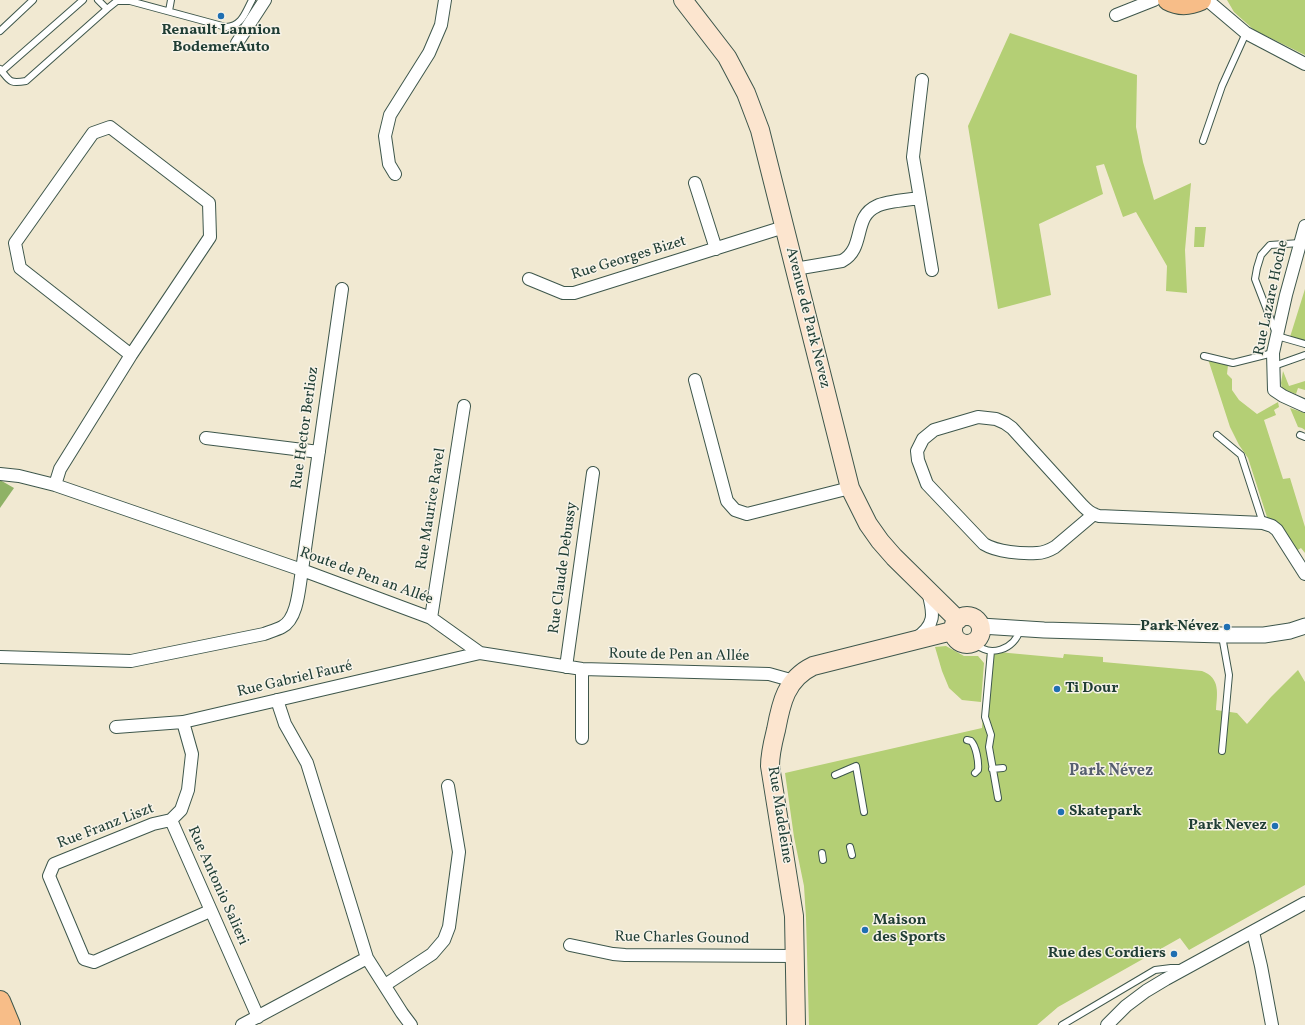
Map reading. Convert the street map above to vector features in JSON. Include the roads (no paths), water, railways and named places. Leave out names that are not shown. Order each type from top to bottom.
[{"type":"main road","name":"Avenue de Park Nevez","points":[[683,0],[727,57],[746,93],[760,130],[850,488],[868,524],[880,541],[894,557],[928,589],[955,625]]},
{"type":"main road","points":[[1168,0],[1183,5],[1201,0]]},
{"type":"main road","points":[[962,616],[971,616],[979,621],[981,626],[982,629],[980,638],[973,644],[964,644],[956,640],[955,625],[962,616]]},
{"type":"main road","name":"Rue Madeleine","points":[[796,1025],[794,916],[770,756],[781,703],[794,681],[813,666],[910,642],[955,625]]},
{"type":"main road","points":[[0,1001],[10,1025]]},
{"type":"street","points":[[237,43],[265,0]]},
{"type":"street","points":[[395,174],[389,164],[385,136],[390,115],[429,53],[441,25],[445,0]]},
{"type":"street","points":[[1116,15],[1154,0]]},
{"type":"street","points":[[1206,0],[1246,32],[1305,64]]},
{"type":"street","points":[[922,80],[913,156],[932,270]]},
{"type":"street","points":[[55,485],[60,469],[131,355],[210,237],[209,204],[110,127],[93,133],[14,243],[20,268],[131,355]]},
{"type":"street","points":[[695,183],[716,248]]},
{"type":"street","points":[[795,269],[842,261],[850,256],[854,250],[864,216],[870,209],[880,204],[920,198]]},
{"type":"street","name":"Rue Lazare Hoche","points":[[1305,226],[1286,295],[1273,353],[1274,390],[1283,396],[1305,406]]},
{"type":"street","name":"Rue Georges Bizet","points":[[529,279],[563,293],[574,293],[784,227]]},
{"type":"street","name":"Rue Hector Berlioz","points":[[0,657],[131,661],[264,634],[282,627],[291,619],[294,612],[302,570],[342,290]]},
{"type":"street","points":[[695,380],[727,501],[735,510],[747,514],[850,488]]},
{"type":"street","name":"Rue Maurice Ravel","points":[[431,618],[464,406]]},
{"type":"street","points":[[1094,514],[1050,550],[1038,553],[993,549],[984,544],[927,484],[918,460],[920,442],[926,435],[938,428],[978,417],[996,419],[1012,428],[1089,512],[1094,514],[1099,516],[1263,523],[1272,526],[1277,530],[1305,574]]},
{"type":"street","points":[[206,438],[319,452]]},
{"type":"street","name":"Rue Claude Debussy","points":[[566,667],[593,473]]},
{"type":"street","name":"Route de Pen an Allée","points":[[0,474],[19,476],[55,485],[302,570],[431,618],[480,653],[582,669],[769,674],[794,681]]},
{"type":"street","points":[[910,642],[923,633],[933,618],[933,609],[928,589]]},
{"type":"street","points":[[981,626],[1044,630],[1222,635],[1264,634],[1290,631],[1305,626]]},
{"type":"street","name":"Rue Gabriel Fauré","points":[[116,727],[183,722],[480,653]]},
{"type":"street","points":[[582,669],[582,738]]},
{"type":"street","points":[[277,700],[285,724],[307,763],[367,958],[402,1014],[411,1025]]},
{"type":"street","name":"Rue Antonio Salieri","points":[[183,722],[192,754],[188,790],[181,810],[170,820],[258,1017]]},
{"type":"street","points":[[385,985],[432,954],[444,940],[449,927],[460,852],[448,786]]},
{"type":"street","name":"Rue Franz Liszt","points":[[170,820],[153,824],[54,864],[49,876],[84,959],[94,962],[210,911]]},
{"type":"street","points":[[1107,1025],[1126,1006],[1146,991],[1185,968],[1305,903]]},
{"type":"street","points":[[1253,932],[1272,1025]]},
{"type":"street","name":"Rue Charles Gounod","points":[[570,945],[625,956],[795,956]]},
{"type":"street","points":[[242,1025],[367,958]]},
{"type":"lane","points":[[0,31],[33,0]]},
{"type":"lane","points":[[83,0],[1,70],[10,80],[15,83],[26,81],[106,9],[117,1],[130,0],[143,2],[226,28],[233,27],[239,23],[252,0]]},
{"type":"lane","points":[[98,0],[106,9]]},
{"type":"lane","points":[[169,11],[171,0]]},
{"type":"lane","points":[[1204,141],[1222,86],[1246,32]]},
{"type":"lane","points":[[1300,243],[1270,245],[1261,255],[1255,279],[1277,336],[1305,344]]},
{"type":"lane","points":[[1204,356],[1233,363],[1273,353]]},
{"type":"lane","points":[[1274,366],[1305,355]]},
{"type":"lane","points":[[1217,435],[1241,455],[1263,523]]},
{"type":"lane","points":[[975,642],[982,649],[991,651],[1003,649],[1012,644],[1019,635],[1020,628]]},
{"type":"lane","points":[[1222,635],[1230,675],[1222,751]]},
{"type":"lane","points":[[991,651],[984,717],[991,735],[989,747],[998,798]]},
{"type":"lane","points":[[967,740],[974,744],[979,766],[975,773]]},
{"type":"lane","points":[[835,775],[856,766],[864,812]]},
{"type":"lane","points":[[992,769],[1003,768]]},
{"type":"lane","points":[[850,847],[852,855]]},
{"type":"lane","points":[[1062,1025],[1069,1023],[1155,970],[1185,968]]},
{"type":"place","name":"Renault Lannion BodemerAuto","points":[[221,16]]},
{"type":"place","name":"Park Névez","points":[[1227,627]]},
{"type":"place","name":"Ti Dour","points":[[1057,689]]},
{"type":"place","name":"Skatepark","points":[[1061,812]]},
{"type":"place","name":"Park Nevez","points":[[1275,826]]},
{"type":"place","name":"Maison des Sports","points":[[865,930]]},
{"type":"place","name":"Rue des Cordiers","points":[[1174,954]]},
{"type":"district","name":"Park Névez","points":[[1111,772]]}]
